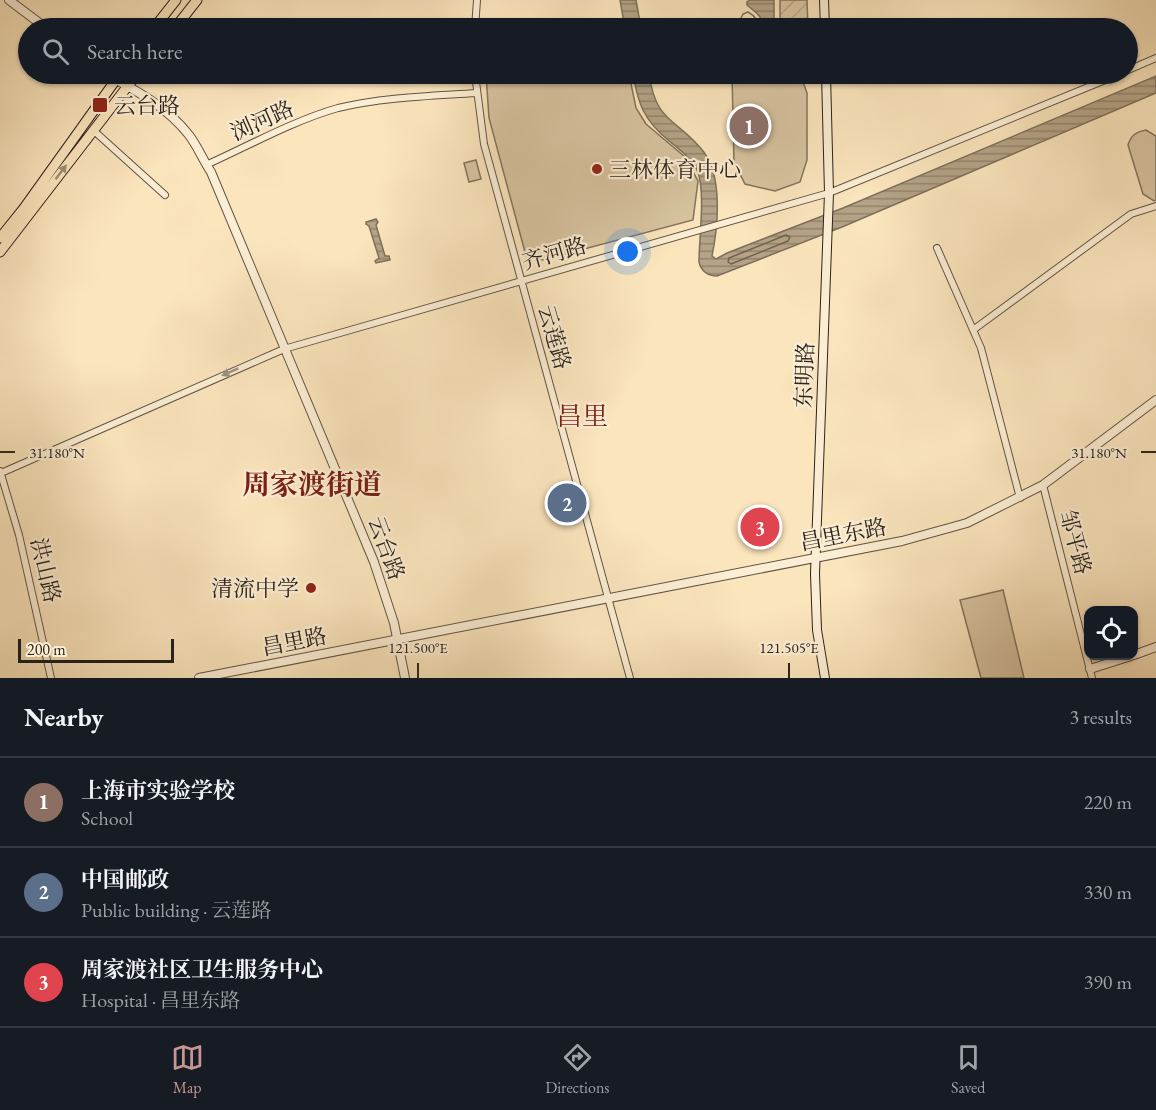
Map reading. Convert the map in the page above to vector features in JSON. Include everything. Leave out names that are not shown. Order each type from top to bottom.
[{"type":"main road","points":[[162,18],[176,0]]},
{"type":"main road","points":[[183,18],[197,0]]},
{"type":"main road","points":[[824,0],[825,18]]},
{"type":"main road","points":[[0,238],[112,84]]},
{"type":"main road","name":"东明路","points":[[825,678],[817,630],[815,558],[829,194],[826,84]]},
{"type":"main road","points":[[0,252],[128,85]]},
{"type":"street","points":[[9,0],[33,18]]},
{"type":"street","points":[[476,18],[477,0]]},
{"type":"street","points":[[1138,66],[1156,58]]},
{"type":"street","name":"云莲路","points":[[476,84],[484,144],[630,678]]},
{"type":"street","name":"齐河路","points":[[0,472],[284,349],[829,194],[1096,84]]},
{"type":"street","name":"云台路","points":[[128,85],[157,104],[177,121],[193,141],[206,165],[374,562],[394,623],[405,678]]},
{"type":"street","name":"浏河路","points":[[206,165],[310,118],[337,109],[366,102],[476,93]]},
{"type":"street","points":[[93,130],[165,195]]},
{"type":"street","points":[[973,330],[1131,214],[1156,206]]},
{"type":"street","points":[[937,248],[981,348],[1020,498]]},
{"type":"street","name":"昌里东路","points":[[396,639],[902,541],[954,528],[980,518],[1042,485],[1156,400]]},
{"type":"street","name":"洪山路","points":[[0,472],[19,535],[51,678]]},
{"type":"street","name":"邹平路","points":[[1042,485],[1092,678]]},
{"type":"street","name":"昌里路","points":[[200,678],[396,639]]},
{"type":"street","points":[[1138,653],[1156,647]]},
{"type":"street","points":[[1090,669],[1117,660]]},
{"type":"shaded area","points":[[780,0],[807,0],[808,18],[780,18]]},
{"type":"shaded area","name":"三林体育中心","points":[[487,84],[631,84],[636,108],[646,124],[685,157],[698,181],[693,220],[543,260],[526,256],[489,118]]},
{"type":"shaded area","points":[[732,84],[804,84],[807,93],[807,160],[800,182],[775,191],[745,184],[734,162]]},
{"type":"shaded area","points":[[1146,130],[1156,136],[1156,200],[1154,201],[1143,194],[1128,145],[1134,134]]},
{"type":"shaded area","points":[[476,160],[481,179],[469,182],[464,163]]},
{"type":"shaded area","points":[[1003,590],[1024,678],[981,678],[960,600]]},
{"type":"water","points":[[620,0],[636,0],[639,18],[623,18]]},
{"type":"water","points":[[774,0],[774,18],[760,18],[747,5],[747,2]]},
{"type":"water","points":[[1156,76],[1156,93],[842,227],[717,276],[705,272],[699,262],[702,202],[697,170],[688,157],[653,125],[643,111],[635,84],[651,84],[662,112],[694,140],[709,162],[716,188],[717,217],[712,256],[716,259]]},
{"type":"water","points":[[376,219],[385,256],[389,256],[390,260],[376,263],[375,261],[379,258],[366,222]]},
{"type":"waterway","points":[[741,18],[748,12],[756,18]]},
{"type":"place","name":"云台路","points":[[100,105]]},
{"type":"place","name":"上海市实验学校","points":[[749,126]]},
{"type":"place","name":"三林体育中心","points":[[597,169]]},
{"type":"place","name":"中国邮政","points":[[567,503]]},
{"type":"place","name":"周家渡社区卫生服务中心","points":[[760,527]]},
{"type":"place","name":"清流中学","points":[[311,588]]},
{"type":"district","name":"昌里","points":[[582,416]]},
{"type":"district","name":"周家渡街道","points":[[312,484]]}]
